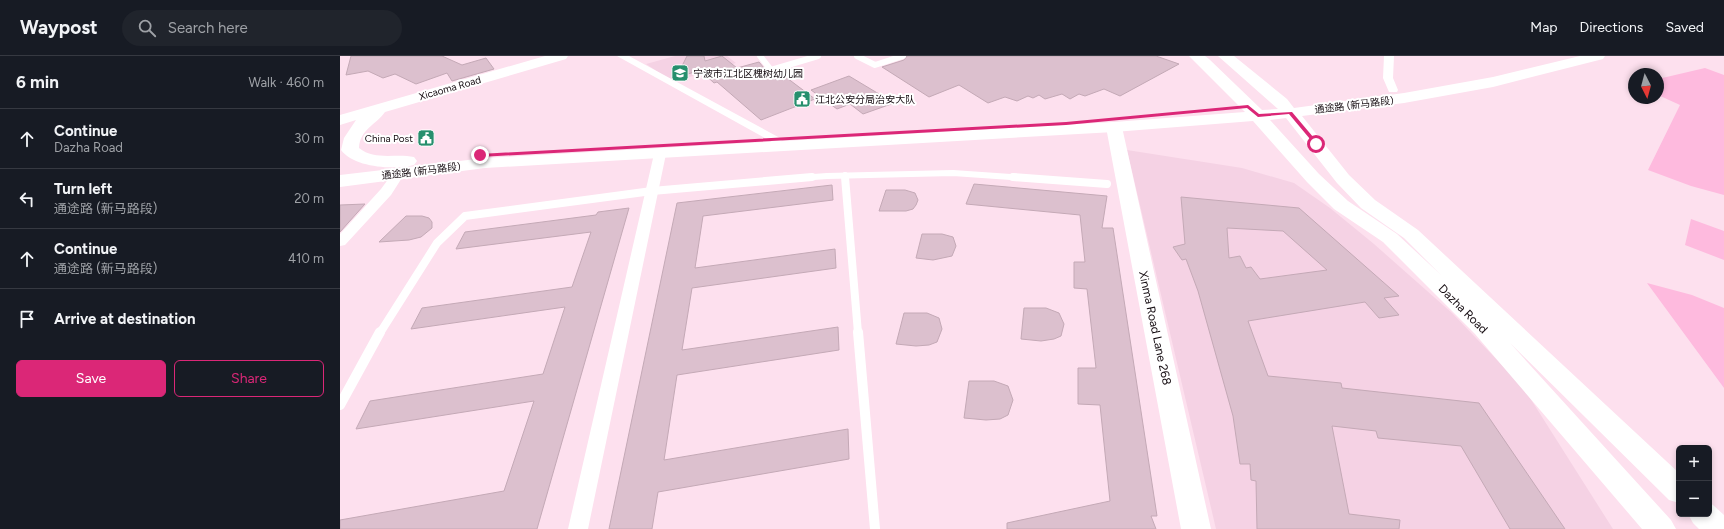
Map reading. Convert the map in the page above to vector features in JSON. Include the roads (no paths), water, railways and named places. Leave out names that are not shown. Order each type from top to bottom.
[{"type":"main road","name":"Xicaoma Road","points":[[340,120],[561,56]]},
{"type":"main road","name":"Dazha Road","points":[[1196,56],[1204,62],[1253,111],[1313,178],[1341,205],[1390,238],[1483,328],[1661,529]]},
{"type":"main road","name":"Dazha Road","points":[[1225,56],[1286,107],[1343,179],[1363,199],[1411,234],[1676,488]]},
{"type":"main road","name":"通途路 (新马路段)","points":[[340,169],[660,154],[1114,128],[1286,107],[1393,90],[1478,75],[1553,56]]},
{"type":"main road","name":"通途路 (新马路段)","points":[[1286,107],[1412,97],[1493,82],[1598,56]]},
{"type":"main road","points":[[387,106],[370,116],[361,126],[350,143],[350,150],[356,155],[366,159],[404,167]]},
{"type":"main road","name":"通途路 (新马路段)","points":[[340,181],[404,167],[480,155],[1066,124],[1253,111]]},
{"type":"main road","name":"Xinma Road Lane 268","points":[[1114,128],[1196,529]]},
{"type":"main road","points":[[1706,517],[1719,529]]},
{"type":"street","points":[[622,56],[776,140]]},
{"type":"street","points":[[1390,56],[1388,78],[1393,90]]},
{"type":"street","points":[[578,529],[660,154]]},
{"type":"street","points":[[340,242],[386,192],[404,167]]},
{"type":"lane","points":[[760,56],[771,70],[818,56]]},
{"type":"lane","points":[[857,56],[875,65],[902,56]]},
{"type":"lane","points":[[340,405],[386,322],[437,243],[465,216],[652,191],[845,175],[954,173],[1107,184]]},
{"type":"lane","points":[[845,175],[875,529]]},
{"type":"place","name":"宁波市江北区槐树幼儿园","points":[[680,73]]},
{"type":"place","name":"江北公安分局治安大队","points":[[802,99]]},
{"type":"place","name":"China Post","points":[[426,138]]}]
